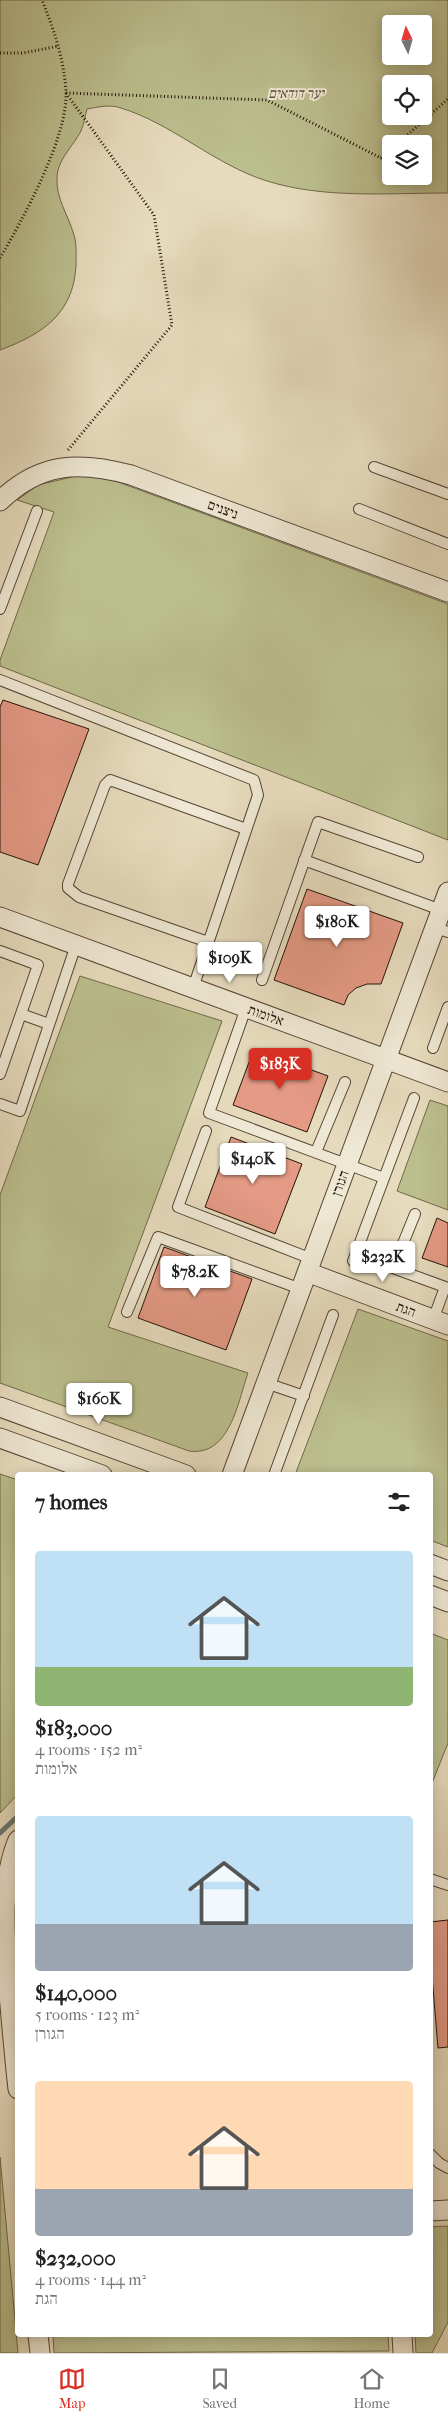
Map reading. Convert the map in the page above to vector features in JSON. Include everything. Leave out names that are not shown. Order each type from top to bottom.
[{"type":"street","name":"ניצנים","points":[[0,501],[12,489],[31,477],[52,469],[75,465],[102,467],[131,474],[448,592]]},
{"type":"street","name":"הגורן","points":[[233,1472],[386,1059],[441,930],[441,910],[448,892]]},
{"type":"street","name":"אלומות","points":[[0,918],[448,1082]]},
{"type":"street","name":"הגת","points":[[307,1274],[441,1322]]},
{"type":"street","points":[[0,1407],[178,1472]]},
{"type":"street","points":[[0,1438],[94,1472]]},
{"type":"street","points":[[433,1565],[448,1571]]},
{"type":"street","points":[[433,1596],[448,1602]]},
{"type":"street","points":[[15,1845],[4,1880],[3,1917],[15,2055]]},
{"type":"street","points":[[433,2211],[448,2210]]},
{"type":"street","points":[[38,2337],[40,2353]]},
{"type":"street","points":[[402,2337],[403,2353]]},
{"type":"lane","points":[[374,467],[448,494]]},
{"type":"lane","points":[[359,509],[448,544]]},
{"type":"lane","points":[[0,609],[37,511]]},
{"type":"lane","points":[[0,680],[247,775],[254,780],[258,787],[258,795],[193,988]]},
{"type":"lane","points":[[208,942],[79,897],[68,888],[68,884],[105,785],[110,780],[246,829]]},
{"type":"lane","points":[[262,980],[318,822],[418,858]]},
{"type":"lane","points":[[304,860],[441,910]]},
{"type":"lane","points":[[0,1104],[20,1111],[76,945]]},
{"type":"lane","points":[[0,951],[38,965],[0,1074]]},
{"type":"lane","points":[[433,1048],[448,1007]]},
{"type":"lane","points":[[246,1008],[209,1113],[384,1178]]},
{"type":"lane","points":[[21,1014],[50,1024]]},
{"type":"lane","points":[[316,1152],[344,1082]]},
{"type":"lane","points":[[353,1261],[414,1098]]},
{"type":"lane","points":[[206,1132],[178,1207],[307,1274]]},
{"type":"lane","points":[[415,1214],[394,1268],[447,1287],[441,1322]]},
{"type":"lane","points":[[127,1312],[158,1236],[307,1274]]},
{"type":"lane","points":[[275,1472],[333,1315]]},
{"type":"lane","points":[[266,1383],[304,1396]]},
{"type":"lane","points":[[433,1880],[448,1885]]},
{"type":"lane","points":[[433,2157],[448,2168]]},
{"type":"path","points":[[0,258],[40,183],[63,117],[66,93],[59,46],[42,0]]},
{"type":"path","points":[[0,53],[23,53],[59,46]]},
{"type":"path","points":[[66,93],[267,100],[382,157]]},
{"type":"path","points":[[52,469],[172,325],[154,215],[66,93]]},
{"type":"path","points":[[407,135],[448,99]]},
{"type":"green space","name":"יער דודאים","points":[[0,0],[448,0],[448,193],[357,194],[289,187],[248,174],[140,115],[113,106],[87,109],[81,131],[63,159],[57,178],[60,199],[76,244],[74,283],[69,297],[53,320],[30,337],[0,350]]},
{"type":"green space","points":[[76,476],[105,478],[121,483],[448,604],[448,840],[0,666],[0,660],[54,512],[17,500],[38,485]]},
{"type":"green space","points":[[80,976],[222,1021],[108,1327],[248,1373],[230,1425],[214,1445],[203,1451],[189,1451],[0,1383],[0,1195]]},
{"type":"green space","points":[[430,1100],[448,1106],[448,1210],[397,1191]]},
{"type":"green space","points":[[358,1309],[448,1341],[448,1547],[433,1541],[433,1472],[296,1472]]},
{"type":"green space","points":[[0,1474],[15,1479],[15,1797],[0,1813]]},
{"type":"green space","points":[[433,1634],[448,1640],[448,1743],[433,1780]]},
{"type":"green space","points":[[0,2157],[15,2337],[17,2337],[18,2353],[0,2353]]},
{"type":"green space","points":[[448,2226],[448,2322],[432,2353],[416,2353],[415,2337],[433,2337],[433,2227]]},
{"type":"green space","points":[[53,2337],[388,2337],[389,2351],[54,2353]]},
{"type":"building","points":[[3,700],[89,729],[38,865],[0,852],[0,707]]},
{"type":"building","points":[[307,889],[403,923],[381,984],[367,984],[356,988],[348,995],[344,1005],[274,980]]},
{"type":"building","points":[[254,1049],[328,1076],[307,1132],[233,1105]]},
{"type":"building","points":[[231,1137],[302,1164],[275,1234],[205,1207]]},
{"type":"building","points":[[437,1218],[448,1223],[448,1267],[422,1258]]},
{"type":"building","points":[[164,1247],[252,1279],[226,1350],[138,1318]]},
{"type":"building","points":[[448,1920],[448,2047],[438,2048],[433,1988],[433,1922]]},
{"type":"waterway","points":[[0,1833],[15,1819]]}]
